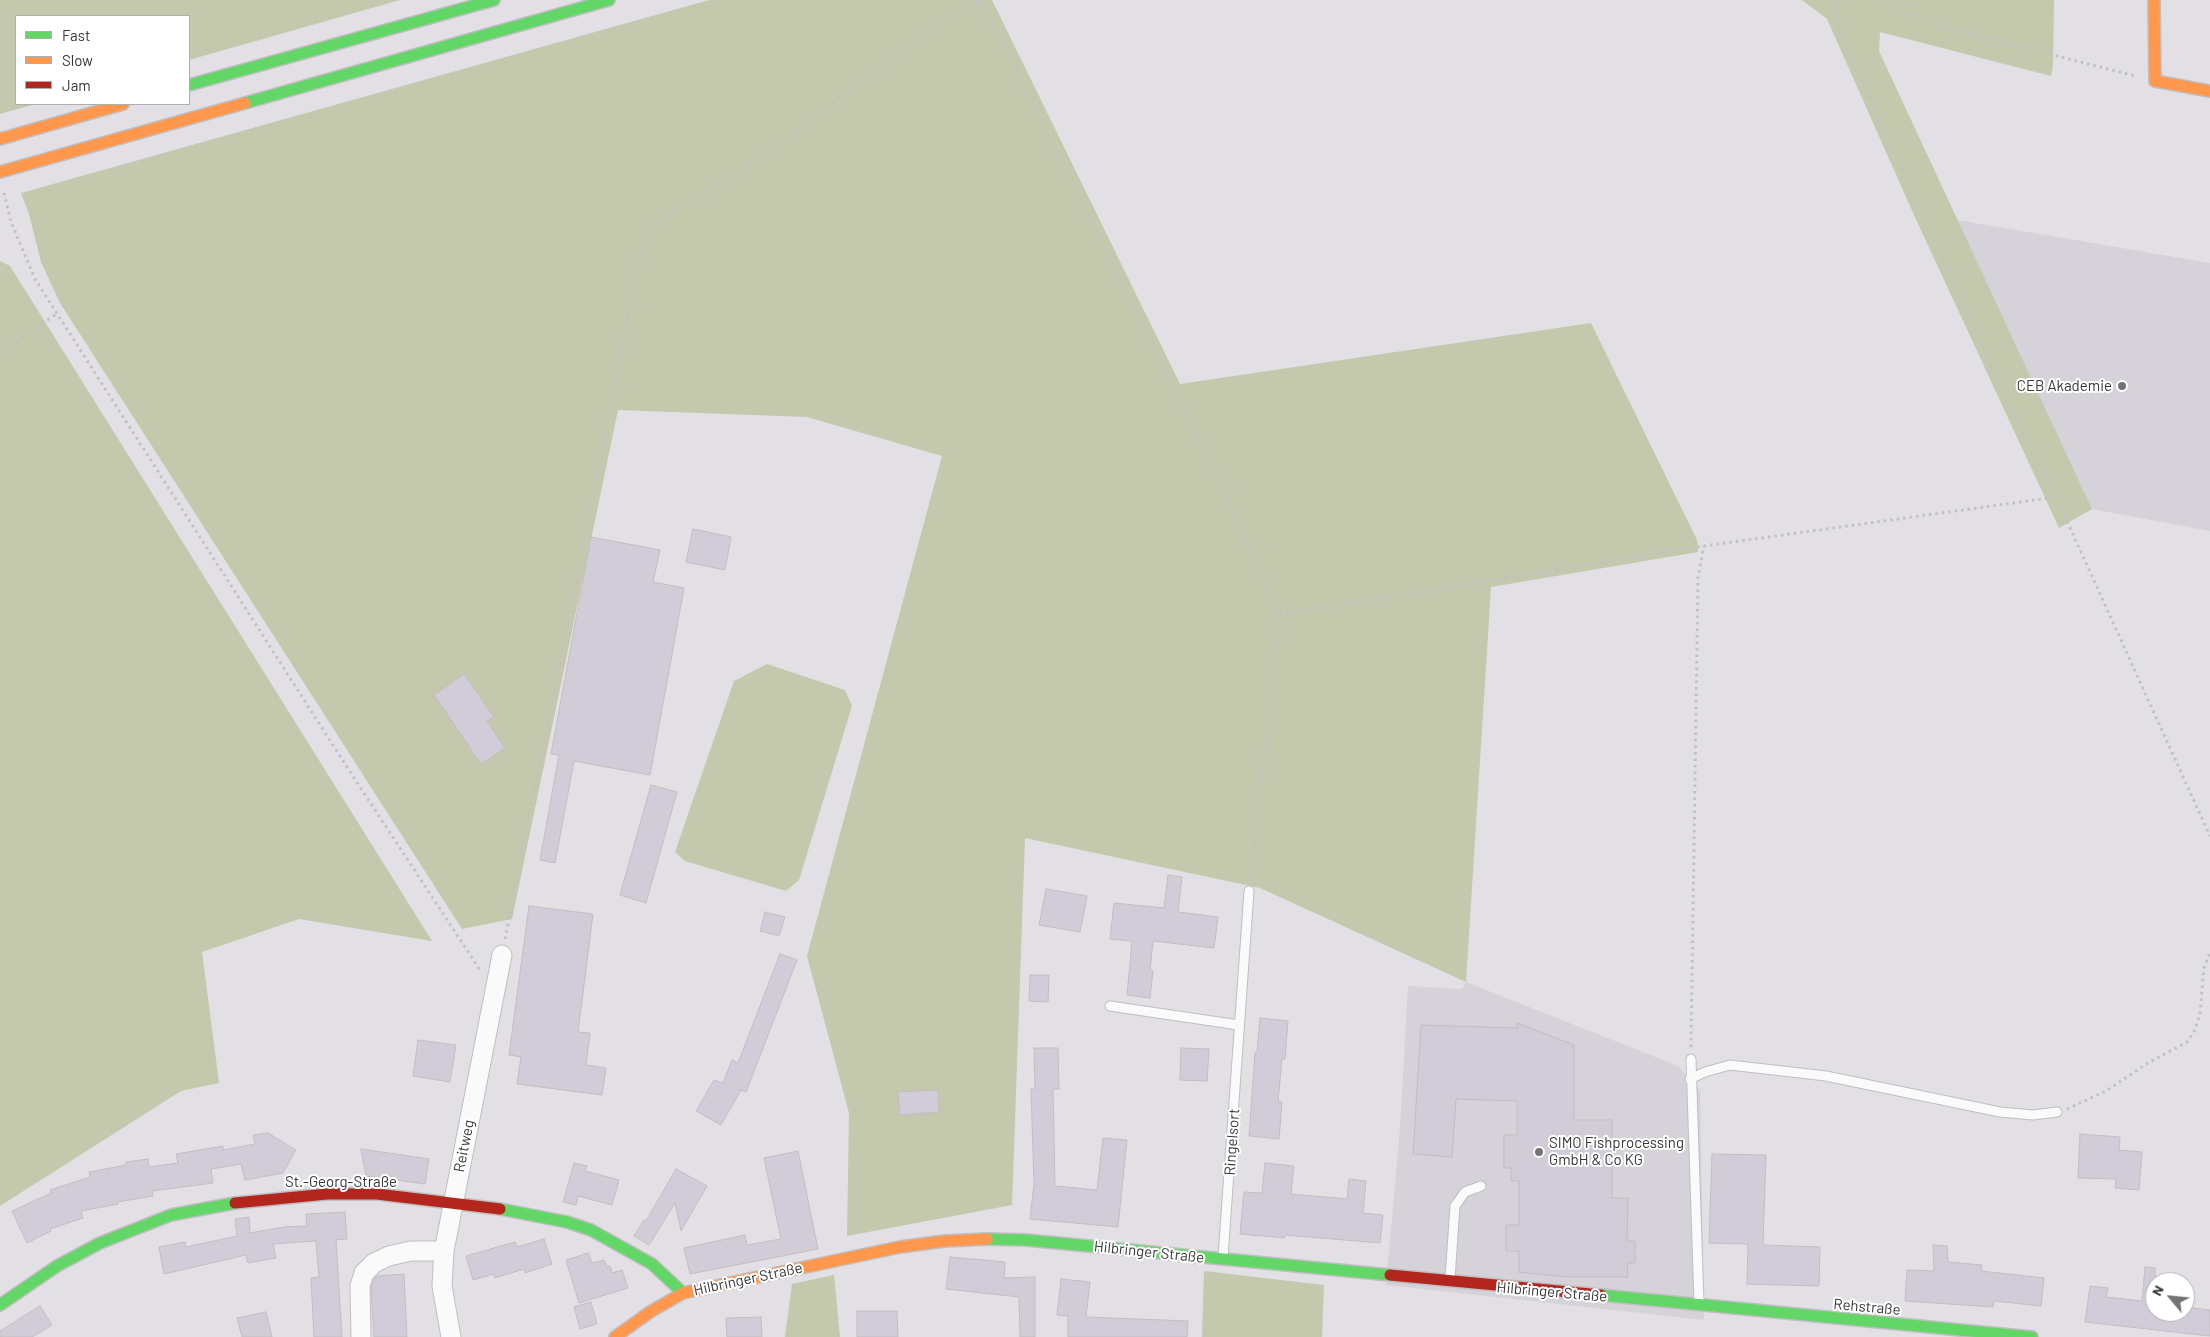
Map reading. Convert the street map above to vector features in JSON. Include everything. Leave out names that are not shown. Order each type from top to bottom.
[{"type":"main road","points":[[190,86],[494,0]]},
{"type":"main road","points":[[0,172],[609,0]]},
{"type":"main road","points":[[2154,0],[2155,81],[2210,91]]},
{"type":"main road","points":[[0,139],[119,105]]},
{"type":"main road","name":"St.-Georg-Straße","points":[[0,1305],[57,1266],[83,1252],[136,1227],[171,1215],[273,1198],[327,1194],[377,1194],[453,1202],[524,1213],[591,1230],[652,1264],[683,1293]]},
{"type":"main road","name":"Hilbringer Straße","points":[[615,1337],[650,1312],[683,1293],[900,1247],[945,1241],[982,1239],[1026,1240],[1699,1306]]},
{"type":"main road","name":"Rehstraße","points":[[1699,1306],[2032,1337]]},
{"type":"street","name":"Reitweg","points":[[451,1337],[442,1286],[444,1251],[502,955]]},
{"type":"street","points":[[361,1337],[360,1286],[364,1274],[374,1263],[389,1256],[411,1251],[444,1251]]},
{"type":"lane","name":"Ringelsort","points":[[1223,1259],[1249,891]]},
{"type":"lane","points":[[1110,1006],[1239,1024]]},
{"type":"lane","points":[[1691,1059],[1690,1079],[1699,1306]]},
{"type":"lane","points":[[1690,1079],[1705,1072],[1730,1065],[1826,1076],[2000,1112],[2033,1115],[2057,1112]]},
{"type":"lane","points":[[1449,1282],[1455,1206],[1465,1192],[1480,1186]]},
{"type":"path","points":[[502,955],[645,231],[761,157],[954,13],[981,0],[1191,425],[1280,614],[1249,891]]},
{"type":"path","points":[[1837,0],[1836,14],[1839,30],[2002,390],[2056,497],[2210,836]]},
{"type":"path","points":[[1876,0],[1896,10],[1948,28],[2155,81]]},
{"type":"path","points":[[2,186],[11,222],[22,250],[35,279],[56,314],[345,764],[480,970],[496,983]]},
{"type":"path","points":[[0,354],[56,314]]},
{"type":"path","points":[[1280,614],[1704,546],[2056,497]]},
{"type":"path","points":[[1691,1059],[1698,577],[1704,546]]},
{"type":"path","points":[[2057,1112],[2106,1090],[2148,1063],[2187,1042],[2195,1030],[2200,1012],[2204,968],[2210,952]]},
{"type":"shaded area","name":"CEB Akademie","points":[[1957,220],[2210,263],[2210,531],[2092,509]]},
{"type":"shaded area","points":[[1466,982],[1678,1066],[1700,1090],[1704,1320],[1386,1285],[1400,1129],[1408,986],[1462,989]]},
{"type":"green space","points":[[0,0],[400,0],[190,60],[190,15],[15,15],[15,105],[32,105],[0,114]]},
{"type":"green space","points":[[709,0],[992,0],[1180,384],[1591,323],[1697,540],[1698,552],[1491,587],[1466,982],[1260,888],[1025,838],[1012,1205],[847,1236],[849,1113],[807,956],[942,456],[807,417],[618,410],[512,919],[462,929],[60,303],[41,262],[29,214],[21,193]]},
{"type":"green space","points":[[1802,0],[2054,0],[2053,65],[2051,76],[1880,32],[1879,51],[2092,509],[2059,528],[1914,215],[1827,19]]},
{"type":"green space","points":[[0,261],[10,266],[432,941],[299,919],[202,952],[219,1083],[181,1091],[0,1206]]},
{"type":"green space","points":[[767,664],[845,690],[852,706],[799,880],[786,891],[685,861],[675,852],[734,681]]},
{"type":"green space","points":[[1204,1271],[1324,1285],[1322,1337],[1202,1337]]},
{"type":"green space","points":[[834,1275],[840,1337],[785,1337],[792,1284]]},
{"type":"building","points":[[693,529],[731,537],[725,570],[686,562]]},
{"type":"building","points":[[591,537],[660,550],[653,582],[684,588],[650,775],[574,761],[555,863],[540,860],[559,755],[551,754]]},
{"type":"building","points":[[464,674],[494,717],[487,721],[505,748],[481,764],[434,695]]},
{"type":"building","points":[[651,785],[677,792],[646,903],[620,895]]},
{"type":"building","points":[[1168,875],[1182,877],[1178,912],[1218,917],[1214,948],[1153,941],[1150,970],[1153,971],[1150,998],[1127,995],[1132,941],[1110,939],[1114,903],[1164,908]]},
{"type":"building","points":[[1046,889],[1087,896],[1080,932],[1039,925]]},
{"type":"building","points":[[529,906],[593,914],[578,1032],[590,1033],[586,1065],[606,1068],[602,1095],[517,1084],[521,1057],[509,1055]]},
{"type":"building","points":[[765,912],[785,917],[779,936],[760,931]]},
{"type":"building","points":[[780,954],[797,960],[746,1092],[741,1090],[721,1125],[696,1111],[714,1080],[723,1083],[732,1060],[738,1063]]},
{"type":"building","points":[[1030,975],[1049,975],[1048,1002],[1029,1001]]},
{"type":"building","points":[[1260,1018],[1288,1021],[1285,1059],[1282,1059],[1278,1102],[1282,1102],[1279,1139],[1249,1136],[1255,1053],[1257,1053]]},
{"type":"building","points":[[1517,1023],[1574,1045],[1574,1120],[1612,1120],[1612,1198],[1628,1198],[1627,1241],[1635,1241],[1635,1263],[1627,1263],[1628,1277],[1567,1277],[1519,1272],[1519,1251],[1506,1251],[1506,1225],[1519,1225],[1519,1181],[1511,1181],[1511,1168],[1504,1168],[1504,1135],[1517,1135],[1517,1101],[1456,1099],[1452,1157],[1413,1154],[1421,1025],[1517,1028]]},
{"type":"building","points":[[418,1040],[456,1045],[450,1082],[413,1076]]},
{"type":"building","points":[[1034,1048],[1058,1048],[1059,1089],[1053,1089],[1055,1186],[1097,1190],[1103,1138],[1127,1140],[1118,1227],[1030,1219],[1034,1184],[1031,1089],[1035,1089]]},
{"type":"building","points":[[1181,1048],[1209,1049],[1207,1081],[1180,1080]]},
{"type":"building","points":[[938,1090],[939,1112],[900,1115],[898,1092]]},
{"type":"building","points":[[268,1133],[296,1150],[283,1173],[245,1180],[241,1164],[211,1169],[213,1183],[152,1191],[153,1196],[81,1211],[83,1218],[50,1229],[51,1231],[27,1243],[12,1211],[51,1193],[50,1190],[90,1177],[89,1172],[126,1165],[126,1162],[148,1159],[149,1167],[178,1163],[176,1154],[223,1146],[223,1150],[255,1144],[253,1135]]},
{"type":"building","points":[[2080,1134],[2120,1137],[2119,1150],[2142,1152],[2139,1190],[2115,1188],[2116,1179],[2078,1178]]},
{"type":"building","points":[[361,1149],[429,1159],[425,1184],[366,1176]]},
{"type":"building","points":[[798,1151],[818,1249],[690,1274],[684,1248],[745,1235],[747,1245],[781,1239],[764,1158]]},
{"type":"building","points":[[1712,1154],[1766,1155],[1763,1245],[1820,1247],[1819,1286],[1747,1284],[1748,1244],[1709,1243]]},
{"type":"building","points":[[574,1163],[587,1166],[585,1171],[619,1180],[612,1205],[578,1196],[576,1205],[563,1202]]},
{"type":"building","points":[[1265,1163],[1294,1166],[1291,1194],[1347,1199],[1349,1179],[1366,1181],[1363,1213],[1383,1215],[1380,1243],[1285,1235],[1284,1238],[1240,1234],[1244,1192],[1262,1193]]},
{"type":"building","points":[[676,1169],[707,1186],[681,1231],[675,1203],[649,1245],[634,1236],[644,1220],[646,1221]]},
{"type":"building","points":[[345,1212],[347,1239],[336,1240],[342,1337],[314,1337],[311,1278],[319,1277],[316,1241],[273,1244],[276,1258],[248,1263],[246,1255],[164,1274],[159,1247],[185,1242],[186,1247],[237,1236],[235,1219],[249,1217],[250,1233],[284,1227],[307,1226],[306,1214]]},
{"type":"building","points":[[544,1239],[552,1264],[525,1273],[524,1269],[495,1278],[494,1274],[473,1280],[466,1256],[515,1242],[517,1247]]},
{"type":"building","points":[[1933,1245],[1947,1246],[1948,1262],[1982,1265],[1981,1271],[2044,1278],[2041,1306],[1994,1301],[1993,1307],[1905,1301],[1907,1270],[1934,1271]]},
{"type":"building","points":[[588,1253],[592,1263],[604,1260],[607,1267],[610,1266],[612,1273],[622,1270],[628,1288],[579,1303],[566,1260]]},
{"type":"building","points":[[950,1257],[1005,1262],[1004,1278],[1035,1277],[1035,1337],[1020,1337],[1019,1297],[946,1289]]},
{"type":"building","points":[[2145,1267],[2155,1268],[2155,1272],[2145,1272],[2145,1322],[2195,1322],[2195,1308],[2210,1310],[2210,1336],[2085,1322],[2090,1286],[2108,1288],[2106,1297],[2142,1301]]},
{"type":"building","points":[[404,1274],[407,1337],[374,1337],[371,1288],[374,1279],[377,1276]]},
{"type":"building","points":[[1061,1279],[1090,1282],[1086,1317],[1188,1321],[1187,1337],[1068,1337],[1068,1316],[1057,1315]]},
{"type":"building","points":[[591,1302],[597,1324],[580,1329],[574,1307]]},
{"type":"building","points":[[40,1306],[52,1325],[32,1337],[0,1337],[0,1331]]},
{"type":"building","points":[[857,1311],[897,1311],[898,1337],[857,1337]]},
{"type":"building","points":[[266,1312],[272,1337],[242,1337],[237,1318]]},
{"type":"building","points":[[761,1317],[762,1337],[727,1337],[726,1318]]},
{"type":"traffic: fast","points":[[190,85],[494,0]]},
{"type":"traffic: fast","points":[[245,103],[609,0]]},
{"type":"traffic: fast","points":[[0,1305],[57,1266],[100,1243],[171,1215],[235,1203]]},
{"type":"traffic: fast","points":[[500,1209],[567,1222],[591,1230],[652,1264],[683,1293]]},
{"type":"traffic: fast","points":[[987,1239],[1026,1240],[1390,1275]]},
{"type":"traffic: fast","points":[[1601,1295],[2032,1337]]},
{"type":"traffic: slow","points":[[2154,0],[2155,81],[2210,91]]},
{"type":"traffic: slow","points":[[0,172],[245,103]]},
{"type":"traffic: slow","points":[[0,139],[119,105]]},
{"type":"traffic: slow","points":[[615,1337],[650,1312],[683,1293],[900,1247],[945,1241],[987,1239]]},
{"type":"traffic: jam","points":[[235,1203],[327,1194],[377,1194],[500,1209]]},
{"type":"traffic: jam","points":[[1390,1275],[1601,1295]]},
{"type":"place","name":"CEB Akademie","points":[[2122,386]]},
{"type":"place","name":"SIMO Fishprocessing GmbH & Co KG","points":[[1539,1152]]}]
